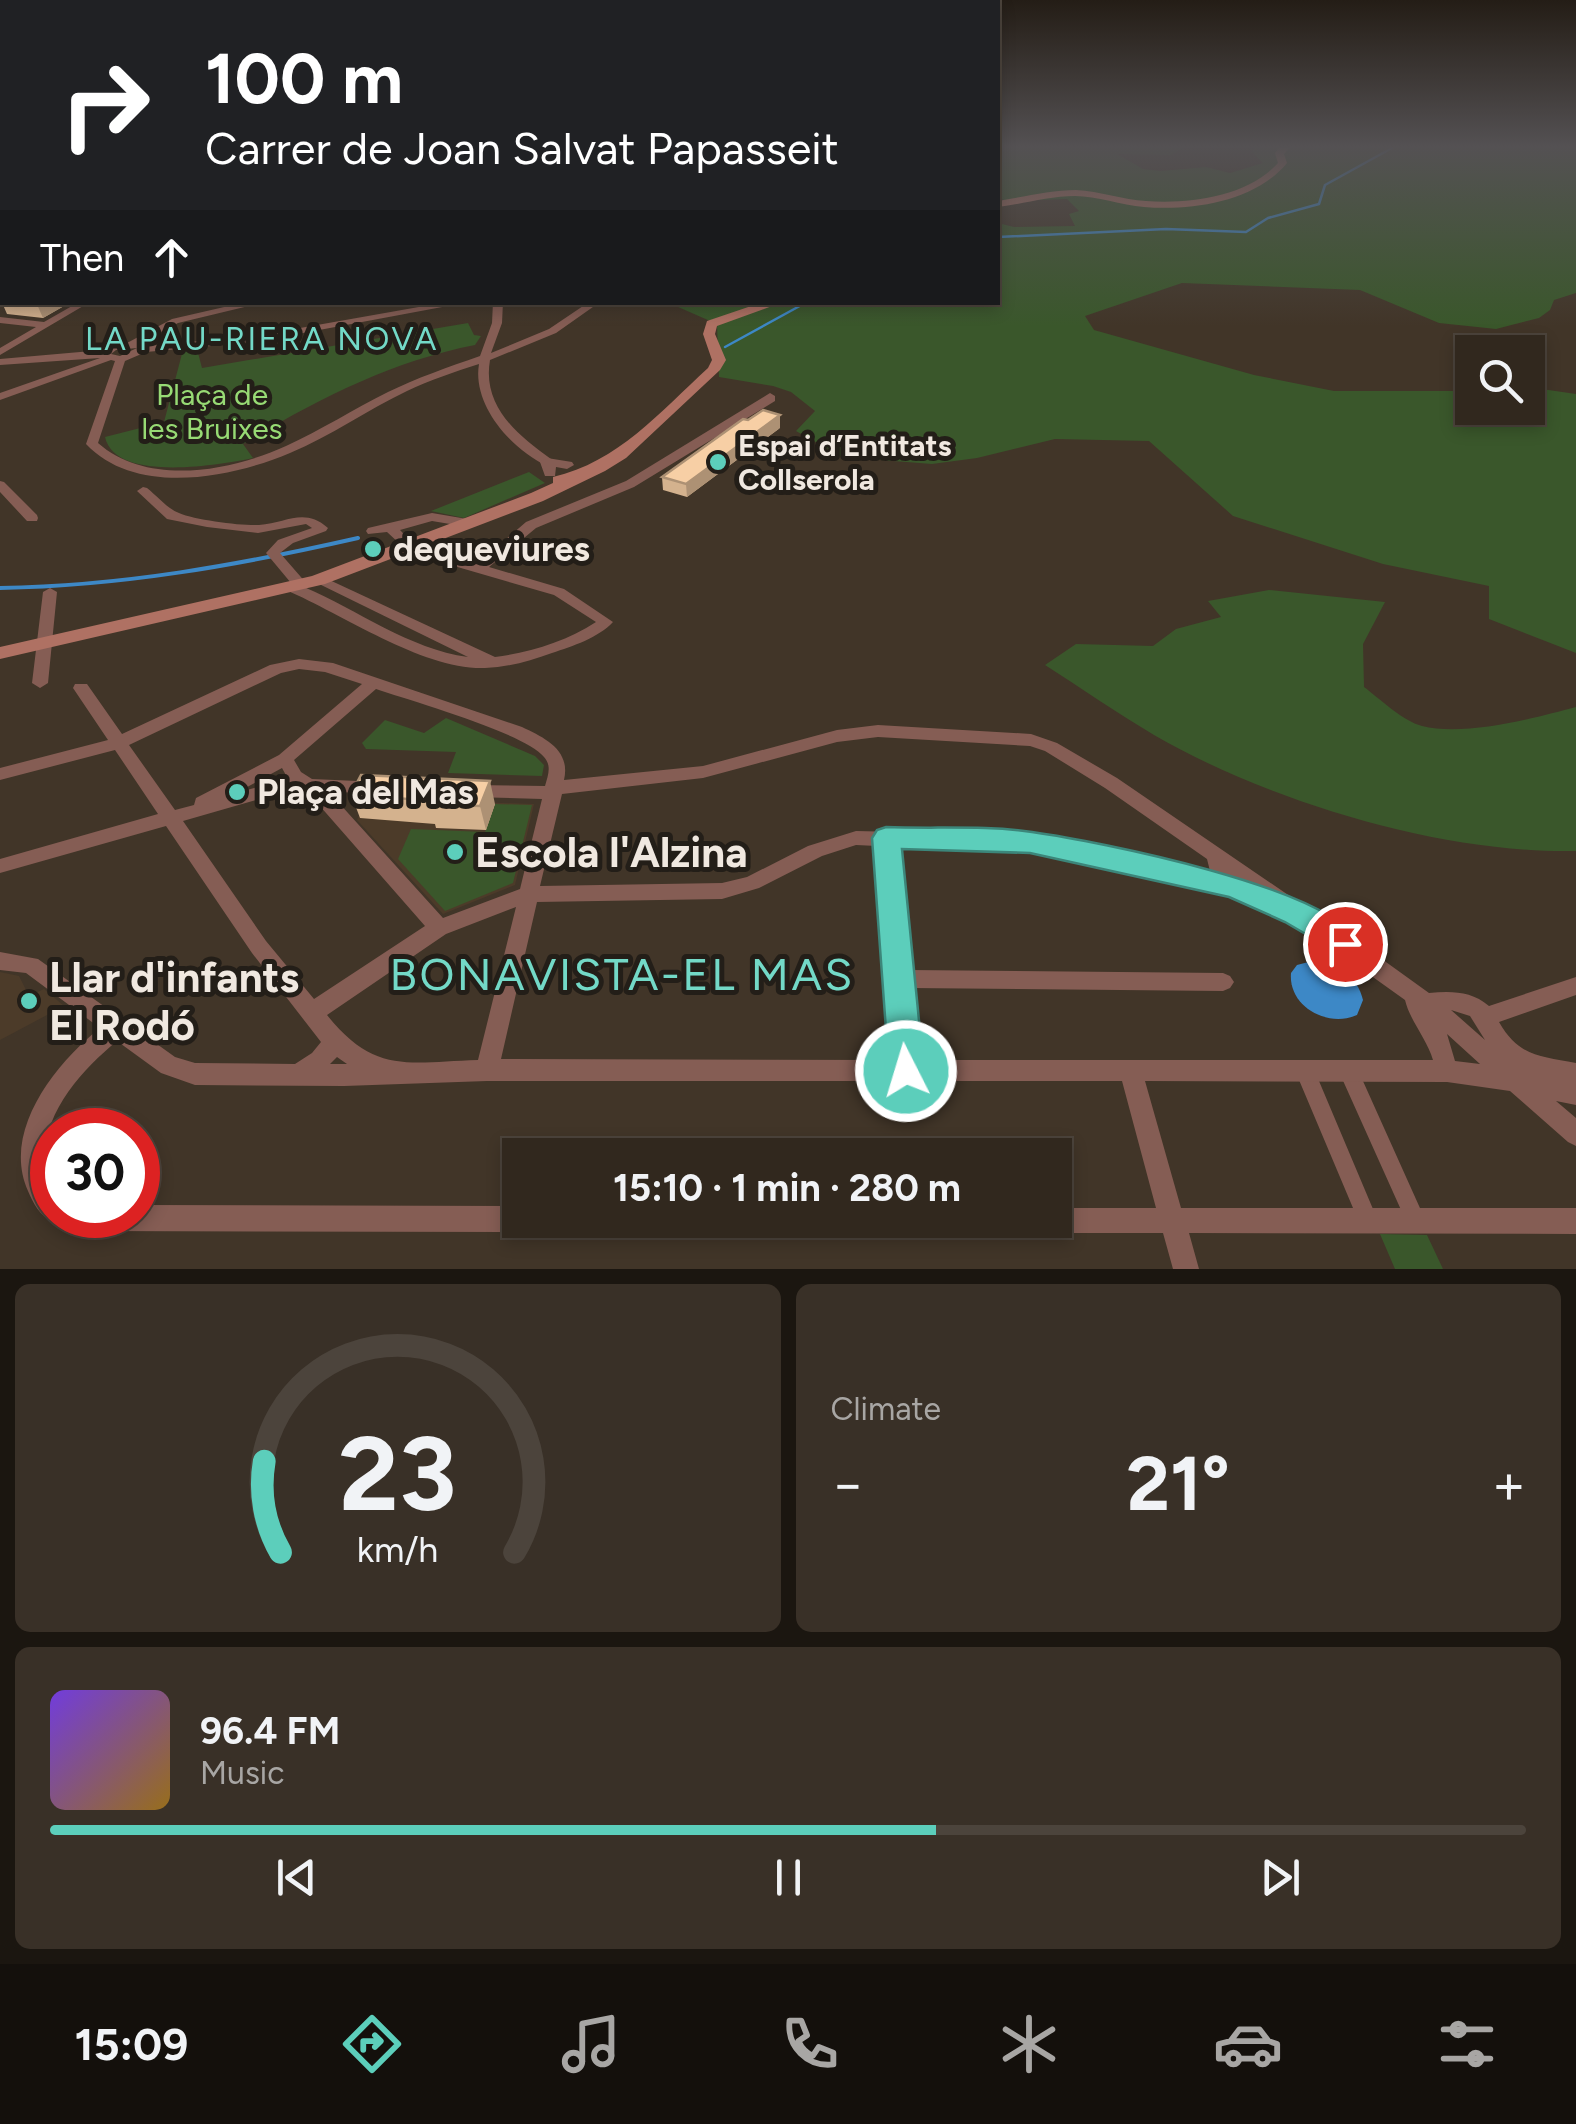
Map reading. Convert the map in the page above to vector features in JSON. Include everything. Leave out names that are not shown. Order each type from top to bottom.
[{"type":"main road","points":[[549,470],[558,480],[571,472],[612,461],[719,360],[709,334],[711,324],[768,305]]},
{"type":"main road","points":[[537,497],[546,488],[549,470]]},
{"type":"main road","points":[[0,653],[303,584],[537,497],[571,472]]},
{"type":"street","points":[[0,352],[81,305]]},
{"type":"street","points":[[0,396],[104,356],[175,320],[247,305]]},
{"type":"street","points":[[0,362],[104,356],[121,359],[144,350],[255,340],[448,305]]},
{"type":"street","points":[[498,305],[500,320],[484,360],[485,386],[494,411],[508,431],[549,470]]},
{"type":"street","points":[[121,359],[92,444],[104,459],[126,468],[162,473],[225,468],[284,452],[395,393],[538,341],[592,305]]},
{"type":"street","points":[[0,320],[44,325]]},
{"type":"street","points":[[130,344],[144,350]]},
{"type":"street","points":[[480,568],[532,525],[630,484],[772,400],[770,396]]},
{"type":"street","points":[[0,485],[32,518]]},
{"type":"street","points":[[143,491],[172,516],[206,524],[258,529],[308,520],[321,528],[287,540],[275,557],[303,584],[367,624],[452,661],[504,664],[528,659],[606,622],[559,592],[407,546],[392,531],[394,526]]},
{"type":"street","points":[[373,530],[432,517],[468,523]]},
{"type":"street","points":[[303,584],[384,612],[470,653],[504,664]]},
{"type":"street","points":[[40,683],[50,592]]},
{"type":"street","points":[[367,624],[384,612]]},
{"type":"street","points":[[452,661],[470,653]]},
{"type":"street","points":[[0,774],[118,743],[291,665],[326,667],[540,743],[558,762],[554,790],[487,1070]]},
{"type":"street","points":[[178,816],[285,759],[374,683]]},
{"type":"street","points":[[80,688],[118,743],[178,816],[259,948],[334,1042],[351,1055],[391,1072]]},
{"type":"street","points":[[456,790],[554,790],[703,772],[837,736],[878,731],[1004,736],[1050,747],[1318,925],[1426,1003],[1574,1131]]},
{"type":"street","points":[[285,759],[295,776],[318,792],[439,928]]},
{"type":"street","points":[[0,866],[305,784],[396,788]]},
{"type":"street","points":[[312,1012],[439,928],[529,894],[722,890],[752,884],[834,843],[886,838],[1030,842],[1254,893],[1318,925]]},
{"type":"street","points":[[886,838],[906,1071]]},
{"type":"street","points":[[1207,880],[1221,874],[1216,857]]},
{"type":"street","points":[[0,961],[31,965],[169,1066],[183,1072],[1448,1071],[1488,1072],[1517,1083],[1576,1095]]},
{"type":"street","points":[[899,979],[1223,982]]},
{"type":"street","points":[[1399,985],[1427,1018],[1448,1071]]},
{"type":"street","points":[[1486,1018],[1576,986]]},
{"type":"street","points":[[1426,1003],[1460,1000],[1474,1005],[1501,1044],[1522,1062],[1576,1074]]},
{"type":"street","points":[[39,1108],[68,1068],[116,1028]]},
{"type":"street","points":[[299,1074],[320,1060],[334,1042]]},
{"type":"street","points":[[1305,1071],[1369,1222]]},
{"type":"street","points":[[1349,1072],[1418,1223]]},
{"type":"street","points":[[1131,1073],[1186,1269]]},
{"type":"street","points":[[1574,1131],[1562,1105],[1565,1098],[1576,1095]]},
{"type":"street","points":[[30,1131],[24,1158],[30,1182]]},
{"type":"street","points":[[160,1218],[502,1219]]},
{"type":"street","points":[[1072,1222],[1576,1221]]},
{"type":"shaded area","name":"Escola l'Alzina","points":[[367,798],[534,804],[515,885],[443,914],[357,820]]},
{"type":"shaded area","name":"Llar d'infants El Rodó","points":[[0,972],[19,976],[29,996],[44,989],[64,1006],[0,1040]]},
{"type":"green space","points":[[1075,207],[1576,207],[1576,293],[1554,300],[1550,310],[1539,318],[1496,329],[1439,323],[1360,290],[1182,283],[1085,316],[1094,330],[1254,375],[1334,391],[1455,391],[1455,425],[1545,425],[1545,389],[1576,394],[1576,653],[1489,619],[1489,586],[1383,564],[1233,516],[1149,441],[1055,439],[977,458],[932,464],[842,457],[796,431],[815,411],[791,392],[719,377],[717,324],[674,305],[1000,305],[1000,224],[1014,227],[1075,226],[1069,214],[1079,211]]},
{"type":"green space","name":"Plaça de les Bruixes","points":[[468,323],[474,335],[481,336],[475,345],[384,372],[298,412],[243,444],[253,458],[194,467],[147,466],[128,461],[113,451],[105,437],[164,422],[183,350],[197,349],[202,368]]},
{"type":"green space","points":[[529,472],[545,483],[464,518],[431,511]]},
{"type":"green space","points":[[1269,590],[1385,602],[1363,644],[1364,687],[1400,715],[1422,726],[1478,728],[1576,707],[1576,851],[1470,844],[1358,819],[1303,802],[1250,782],[1154,735],[1045,665],[1076,644],[1153,646],[1176,629],[1221,617],[1208,601]]},
{"type":"green space","points":[[446,718],[535,756],[544,765],[542,776],[448,773],[456,752],[366,749],[362,743],[385,720],[424,733]]},
{"type":"green space","name":"Escola l'Alzina","points":[[495,804],[532,805],[513,883],[445,911],[398,859],[411,829],[485,832]]},
{"type":"green space","points":[[1380,1234],[1427,1235],[1443,1269],[1395,1269]]},
{"type":"water","points":[[1316,960],[1352,978],[1363,1000],[1357,1015],[1334,1019],[1323,1016],[1312,1012],[1296,996],[1291,973],[1297,965]]},
{"type":"building","points":[[763,410],[780,415],[686,484],[662,477],[743,419]]},
{"type":"building","points":[[361,775],[490,781],[480,806],[430,804],[431,801],[351,794]]},
{"type":"waterway","points":[[1000,237],[1166,229],[1246,232],[1268,218],[1307,207]]},
{"type":"waterway","points":[[725,347],[802,305]]},
{"type":"waterway","points":[[0,588],[91,583],[180,572],[358,538]]},
{"type":"place","name":"Espai d’Entitats Collserola","points":[[718,462]]},
{"type":"place","name":"dequeviures","points":[[373,549]]},
{"type":"place","name":"Plaça del Mas","points":[[237,792]]},
{"type":"place","name":"Escola l'Alzina","points":[[455,852]]},
{"type":"place","name":"Llar d'infants El Rodó","points":[[29,1001]]},
{"type":"district","name":"LA PAU-RIERA NOVA","points":[[262,339]]},
{"type":"district","name":"BONAVISTA-EL MAS","points":[[622,974]]},
{"type":"route","points":[[906,1071],[886,838],[1030,842],[1234,886],[1263,896],[1345,944]]}]
